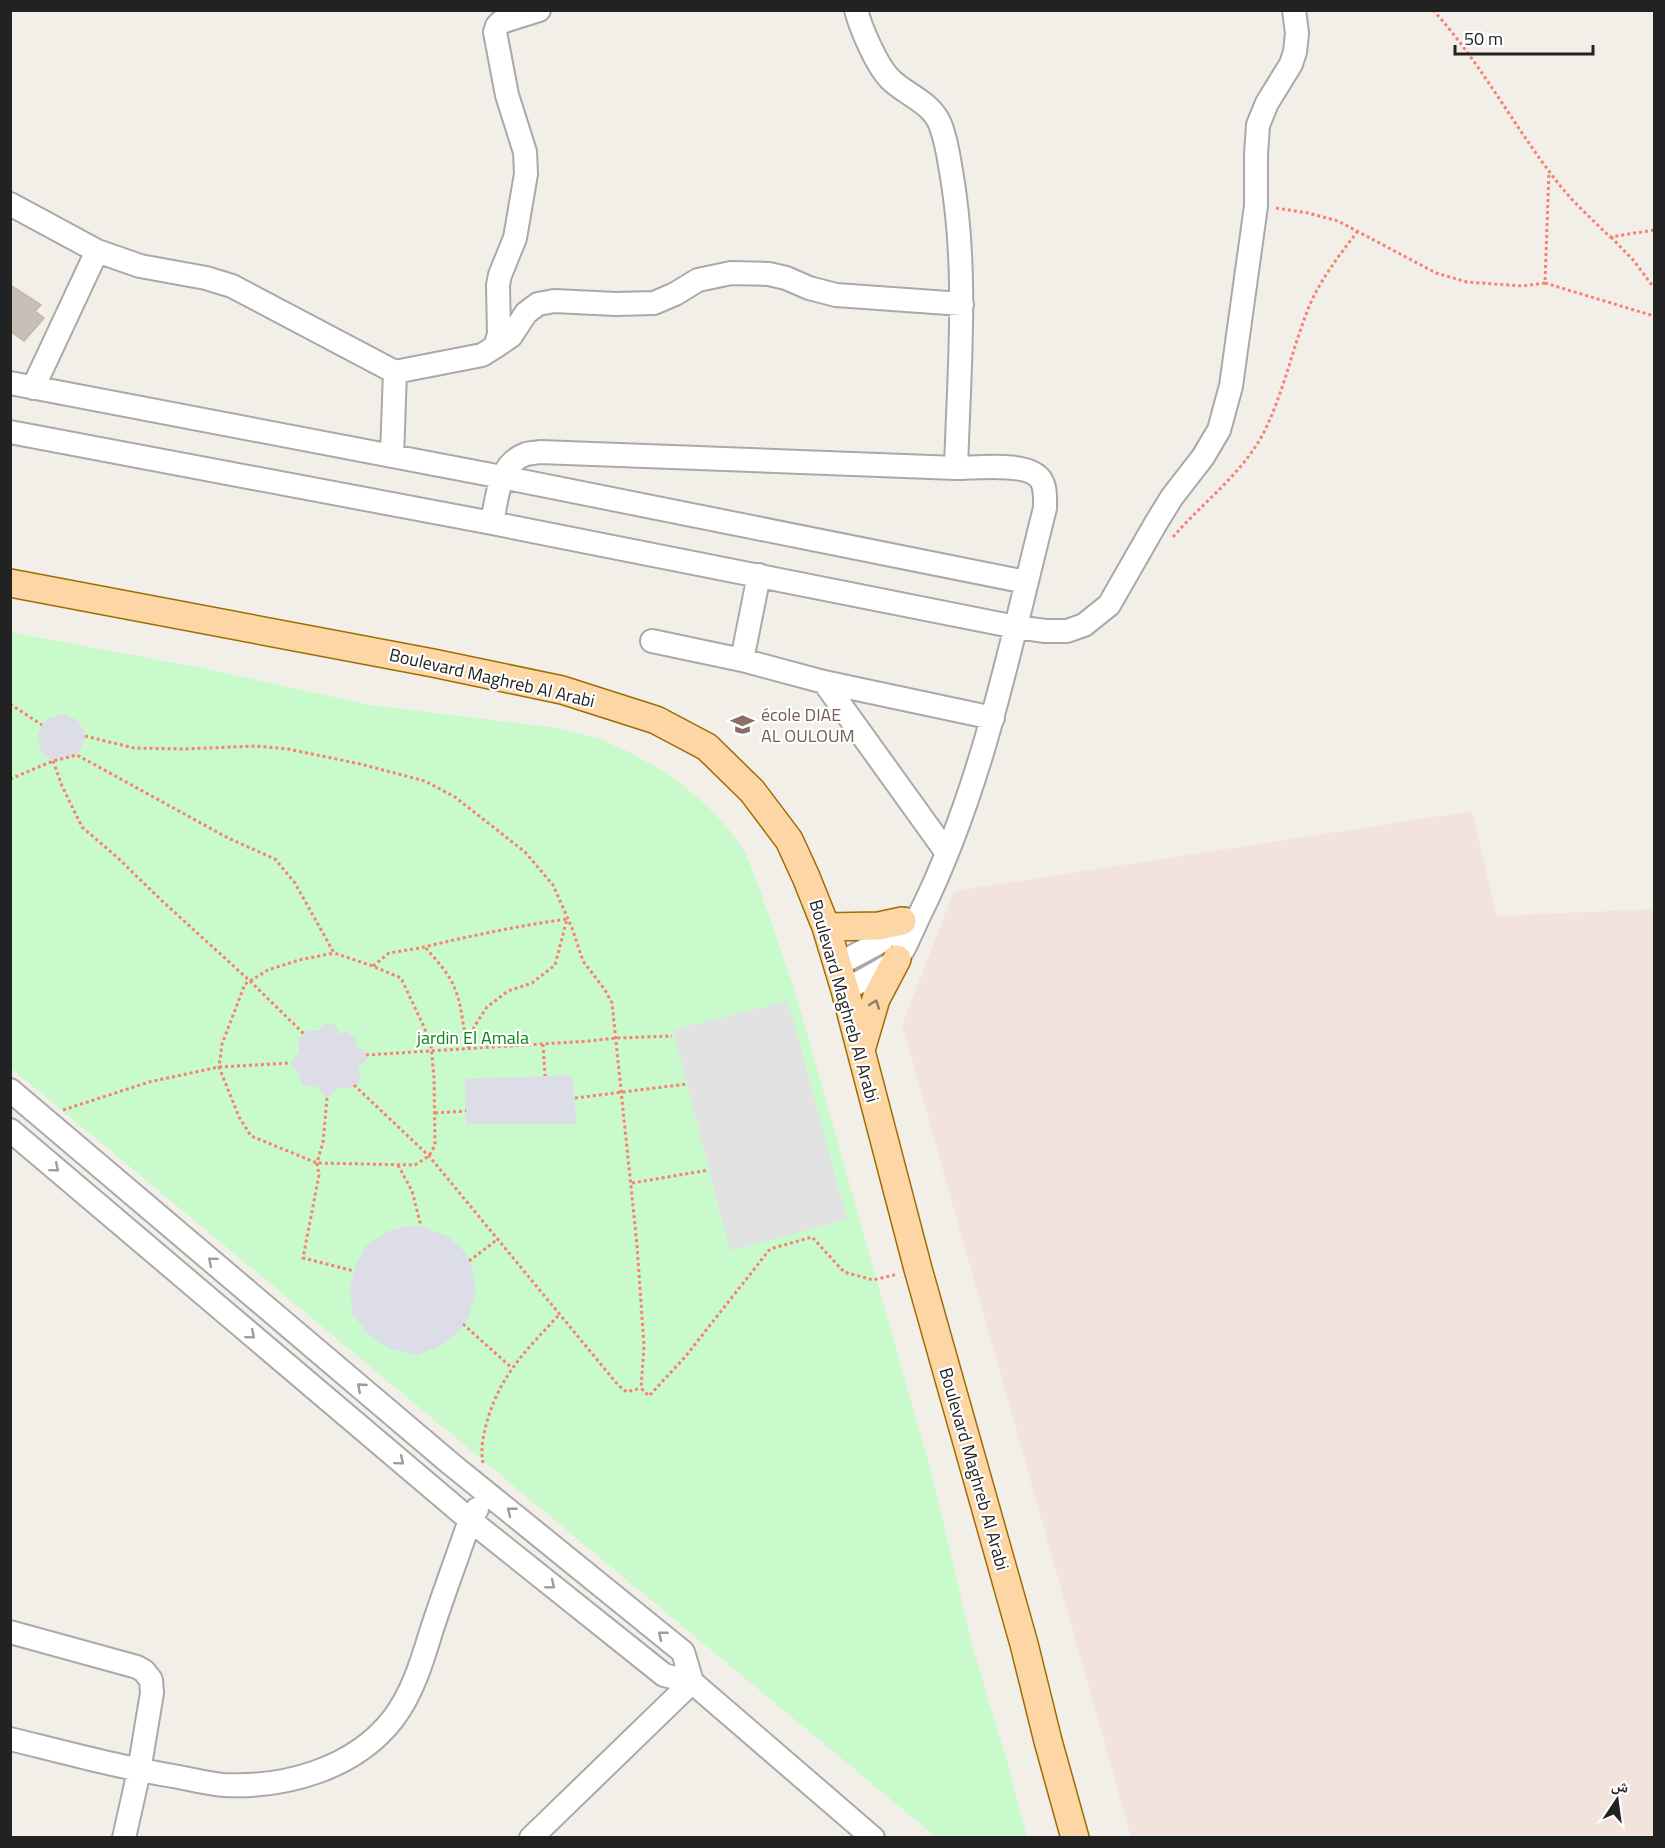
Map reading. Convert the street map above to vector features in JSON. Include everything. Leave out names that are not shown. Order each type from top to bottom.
[{"type":"main road","name":"Boulevard Maghreb Al Arabi","points":[[10,583],[433,663],[562,690],[656,720],[707,747],[752,791],[789,840],[826,927],[918,1269],[1024,1644],[1075,1838]]},
{"type":"main road","points":[[826,927],[879,926],[903,921]]},
{"type":"main road","points":[[860,1051],[876,999],[897,959]]},
{"type":"street","points":[[495,347],[499,334],[498,285],[515,238],[526,174],[525,152],[507,95],[495,32],[496,26],[501,22],[539,10]]},
{"type":"street","points":[[856,10],[860,24],[881,67],[889,78],[931,110],[940,123],[946,142],[956,200],[962,304],[956,468]]},
{"type":"street","points":[[10,432],[492,523],[1016,627],[1067,631],[1084,625],[1109,605],[1155,523],[1203,457],[1219,430],[1231,386],[1256,206],[1258,125],[1267,103],[1291,64],[1295,52],[1297,33],[1294,10]]},
{"type":"street","points":[[10,204],[97,251],[140,266],[206,278],[232,286],[395,372],[482,355],[511,336],[526,313],[538,304],[554,301],[654,303],[698,280],[731,273],[769,274],[836,295],[962,304]]},
{"type":"street","points":[[33,387],[97,251]]},
{"type":"street","points":[[392,456],[395,372]]},
{"type":"street","points":[[10,383],[502,477],[1026,582]]},
{"type":"street","points":[[492,523],[502,477],[514,462],[525,454],[540,452],[956,468],[1014,468],[1028,470],[1041,480],[1045,492],[1045,508],[1016,627],[974,781],[947,853],[930,894],[897,959],[841,978]]},
{"type":"street","points":[[742,660],[759,575]]},
{"type":"street","points":[[652,641],[742,660],[825,682],[993,718]]},
{"type":"street","points":[[825,682],[947,853]]},
{"type":"street","points":[[841,978],[930,894]]},
{"type":"street","points":[[10,1090],[451,1464],[683,1652],[692,1682]]},
{"type":"street","points":[[10,1130],[470,1520],[664,1675],[692,1682],[873,1838]]},
{"type":"street","points":[[287,1366],[309,1342]]},
{"type":"street","points":[[10,1739],[139,1771],[223,1785],[273,1782],[305,1776],[330,1767],[372,1741],[393,1719],[423,1661],[470,1520],[487,1492]]},
{"type":"street","points":[[10,1632],[137,1667],[144,1671],[151,1680],[152,1694],[139,1771],[124,1838]]},
{"type":"street","points":[[531,1838],[692,1682]]},
{"type":"path","points":[[1433,10],[1481,70],[1564,191],[1634,261],[1654,288]]},
{"type":"path","points":[[1545,283],[1549,171]]},
{"type":"path","points":[[1256,206],[1308,213],[1338,221],[1436,273],[1467,282],[1523,286],[1545,283],[1654,316]]},
{"type":"path","points":[[1610,237],[1654,230]]},
{"type":"path","points":[[1173,538],[1190,518],[1230,480],[1263,434],[1308,309],[1321,282],[1357,232]]},
{"type":"path","points":[[10,704],[42,725]]},
{"type":"path","points":[[85,736],[134,748],[184,749],[255,746],[288,749],[425,781],[455,797],[525,852],[553,885],[583,962],[612,1003],[620,1092],[632,1183],[644,1346],[641,1388],[649,1396],[685,1357],[770,1249],[812,1237],[843,1272],[873,1280],[918,1269]]},
{"type":"path","points":[[10,779],[53,761],[77,755],[228,838],[275,859],[295,883],[334,953]]},
{"type":"path","points":[[53,761],[62,786],[82,827],[250,981],[304,1034]]},
{"type":"path","points":[[373,966],[389,953],[497,930],[567,919]]},
{"type":"path","points":[[469,1049],[474,1027],[487,1007],[508,991],[532,983],[555,965],[567,919]]},
{"type":"path","points":[[425,947],[443,968],[455,988],[469,1049]]},
{"type":"path","points":[[334,953],[401,978],[424,1027],[431,1050],[434,1078],[435,1145],[429,1156],[415,1165],[318,1163],[251,1136],[239,1117],[219,1067],[222,1044],[245,984],[268,970],[334,953]]},
{"type":"path","points":[[366,1055],[672,1036]]},
{"type":"path","points":[[543,1044],[545,1076]]},
{"type":"path","points":[[41,1116],[149,1082],[219,1067],[290,1063]]},
{"type":"path","points":[[574,1098],[687,1084]]},
{"type":"path","points":[[354,1085],[429,1156],[605,1370],[627,1392],[641,1388]]},
{"type":"path","points":[[327,1098],[323,1142],[318,1163],[319,1175],[303,1257],[354,1271]]},
{"type":"path","points":[[435,1113],[466,1111]]},
{"type":"path","points":[[398,1165],[412,1191],[422,1226]]},
{"type":"path","points":[[632,1183],[709,1170]]},
{"type":"path","points":[[470,1261],[498,1239]]},
{"type":"path","points":[[487,1492],[481,1455],[484,1431],[494,1398],[512,1368],[559,1314]]},
{"type":"path","points":[[463,1324],[512,1368]]},
{"type":"shaded area","points":[[64,714],[77,720],[84,730],[85,739],[77,755],[53,761],[43,755],[38,734],[42,725],[49,718]]},
{"type":"shaded area","points":[[1472,811],[1497,916],[1654,909],[1654,1837],[1131,1837],[902,1025],[954,891]]},
{"type":"shaded area","points":[[788,1001],[847,1219],[730,1251],[673,1030]]},
{"type":"shaded area","points":[[326,1023],[335,1025],[340,1034],[347,1032],[355,1037],[357,1047],[365,1051],[367,1059],[358,1069],[361,1074],[360,1081],[350,1089],[338,1087],[327,1098],[317,1087],[302,1085],[299,1074],[290,1063],[299,1052],[299,1038],[308,1030],[319,1031]]},
{"type":"shaded area","points":[[572,1075],[577,1124],[466,1124],[465,1079]]},
{"type":"shaded area","points":[[408,1226],[421,1226],[448,1236],[465,1252],[473,1270],[476,1291],[469,1317],[457,1333],[438,1347],[417,1355],[388,1348],[367,1333],[352,1313],[350,1289],[355,1267],[366,1246],[388,1231]]},
{"type":"green space","name":"jardin El Amala","points":[[10,632],[207,669],[370,705],[557,728],[597,738],[665,772],[709,808],[730,831],[746,854],[795,991],[933,1479],[973,1648],[1027,1837],[936,1837],[11,1068]]},
{"type":"building","points":[[10,285],[41,305],[35,311],[44,318],[24,341],[10,331]]},
{"type":"place","name":"école DIAE AL OULOUM","points":[[743,725]]}]
